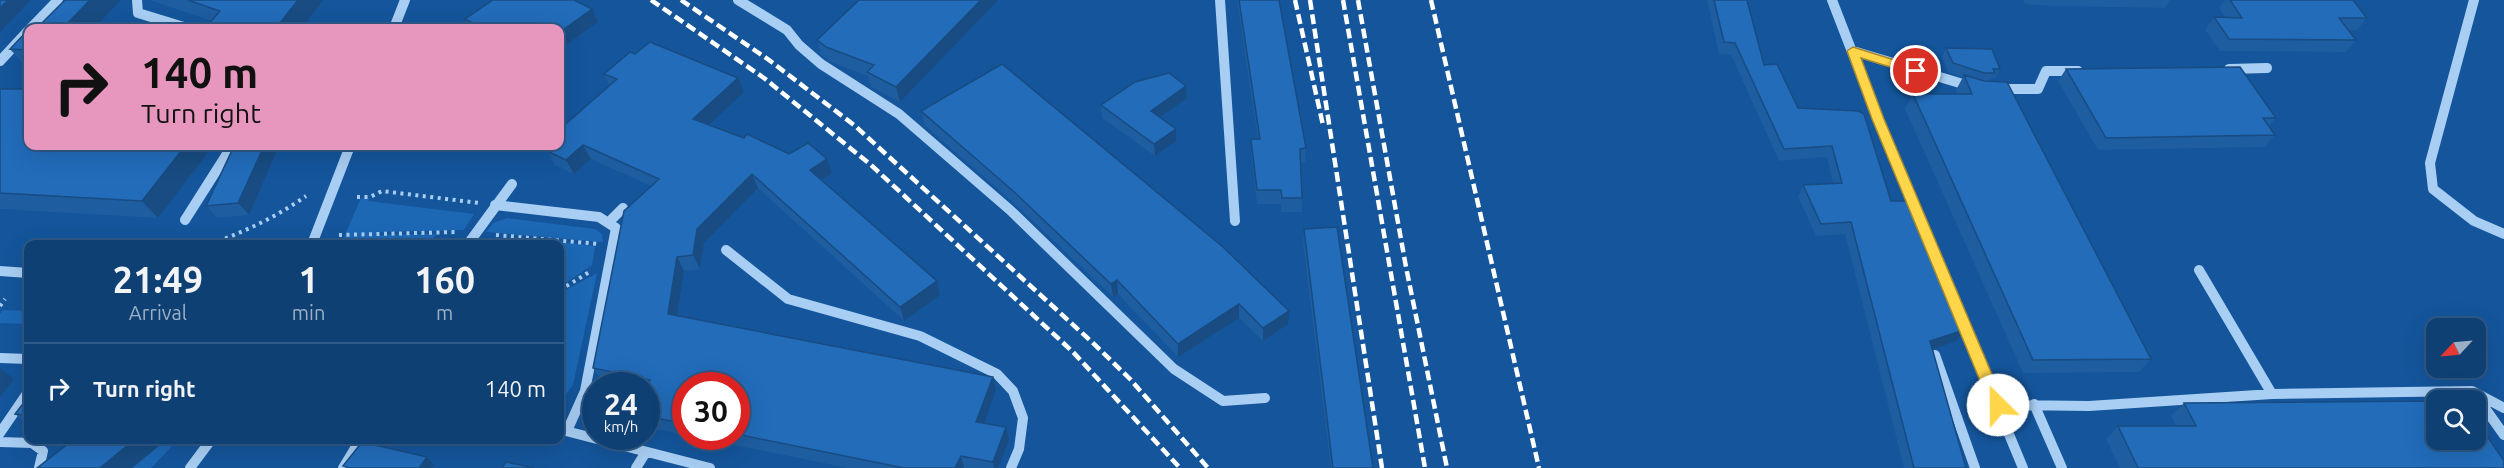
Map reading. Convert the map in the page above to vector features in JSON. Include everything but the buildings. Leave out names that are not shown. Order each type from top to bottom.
[{"type":"street","points":[[36,24],[58,0]]},
{"type":"street","points":[[137,0],[138,13],[174,24]]},
{"type":"street","points":[[396,24],[405,0]]},
{"type":"street","points":[[738,0],[787,30],[799,45],[821,64],[899,114],[1010,210],[1174,369],[1223,401],[1265,398]]},
{"type":"street","points":[[1220,0],[1235,221]]},
{"type":"street","points":[[1832,0],[1853,51],[1874,119],[2023,468]]},
{"type":"street","points":[[2474,0],[2430,163],[2433,189],[2474,221],[2504,234]]},
{"type":"street","points":[[0,61],[24,36]]},
{"type":"street","points":[[1853,51],[1978,88],[2038,89],[2046,71],[2093,70]]},
{"type":"street","points":[[1845,64],[1858,67]]},
{"type":"street","points":[[2221,69],[2267,68]]},
{"type":"street","points":[[185,220],[229,150]]},
{"type":"street","points":[[314,240],[348,150]]},
{"type":"street","points":[[471,240],[512,184]]},
{"type":"street","points":[[495,205],[599,217],[616,228],[585,391],[564,428]]},
{"type":"street","points":[[608,223],[623,208]]},
{"type":"street","points":[[726,250],[788,299],[920,336],[997,374],[1013,391],[1023,418],[1019,449],[1011,468]]},
{"type":"street","points":[[2199,270],[2272,394]]},
{"type":"street","points":[[0,271],[24,273]]},
{"type":"street","points":[[1935,355],[1975,468]]},
{"type":"street","points":[[0,358],[24,359]]},
{"type":"street","points":[[1998,405],[2089,406],[2272,394],[2426,392]]},
{"type":"street","points":[[0,433],[24,398]]},
{"type":"street","points":[[2486,398],[2504,408]]},
{"type":"street","points":[[2034,404],[2062,468]]},
{"type":"street","points":[[2486,410],[2504,435]]},
{"type":"street","points":[[564,430],[710,468]]},
{"type":"street","points":[[0,442],[24,443]]},
{"type":"street","points":[[33,444],[43,451],[39,468]]},
{"type":"street","points":[[190,468],[208,444]]},
{"type":"street","points":[[343,468],[358,444]]},
{"type":"street","points":[[636,468],[646,452]]},
{"type":"path","points":[[357,198],[370,198],[382,191],[495,205]]},
{"type":"path","points":[[222,240],[254,228],[306,196]]},
{"type":"path","points":[[339,235],[440,231],[558,240]]},
{"type":"path","points":[[564,240],[600,244],[598,253]]},
{"type":"path","points":[[564,288],[595,269]]},
{"type":"path","points":[[0,306],[5,299]]},
{"type":"shaded area","points":[[361,198],[369,198],[368,201],[474,214],[464,230],[378,232],[377,235],[437,234],[432,240],[343,240]]},
{"type":"shaded area","points":[[507,218],[595,229],[602,234],[603,242],[486,232],[493,223]]},
{"type":"shaded area","points":[[564,242],[595,246],[592,265],[564,284]]},
{"type":"shaded area","points":[[597,273],[573,385],[564,397],[564,291]]},
{"type":"shaded area","points":[[3,310],[24,311],[24,324],[0,323],[0,314]]},
{"type":"shaded area","points":[[161,444],[174,444],[151,468],[132,468]]},
{"type":"railway","points":[[651,0],[764,78],[871,165],[1073,352],[1180,468]]},
{"type":"railway","points":[[681,0],[769,60],[854,125],[1092,342],[1130,379],[1208,468]]},
{"type":"railway","points":[[1295,0],[1323,125]]},
{"type":"railway","points":[[1310,0],[1382,468]]},
{"type":"railway","points":[[1343,0],[1425,468]]},
{"type":"railway","points":[[1358,0],[1406,267],[1447,468]]},
{"type":"railway","points":[[1431,0],[1539,468]]},
{"type":"route","points":[[1916,71],[1853,51],[1878,119],[1998,405]]}]
